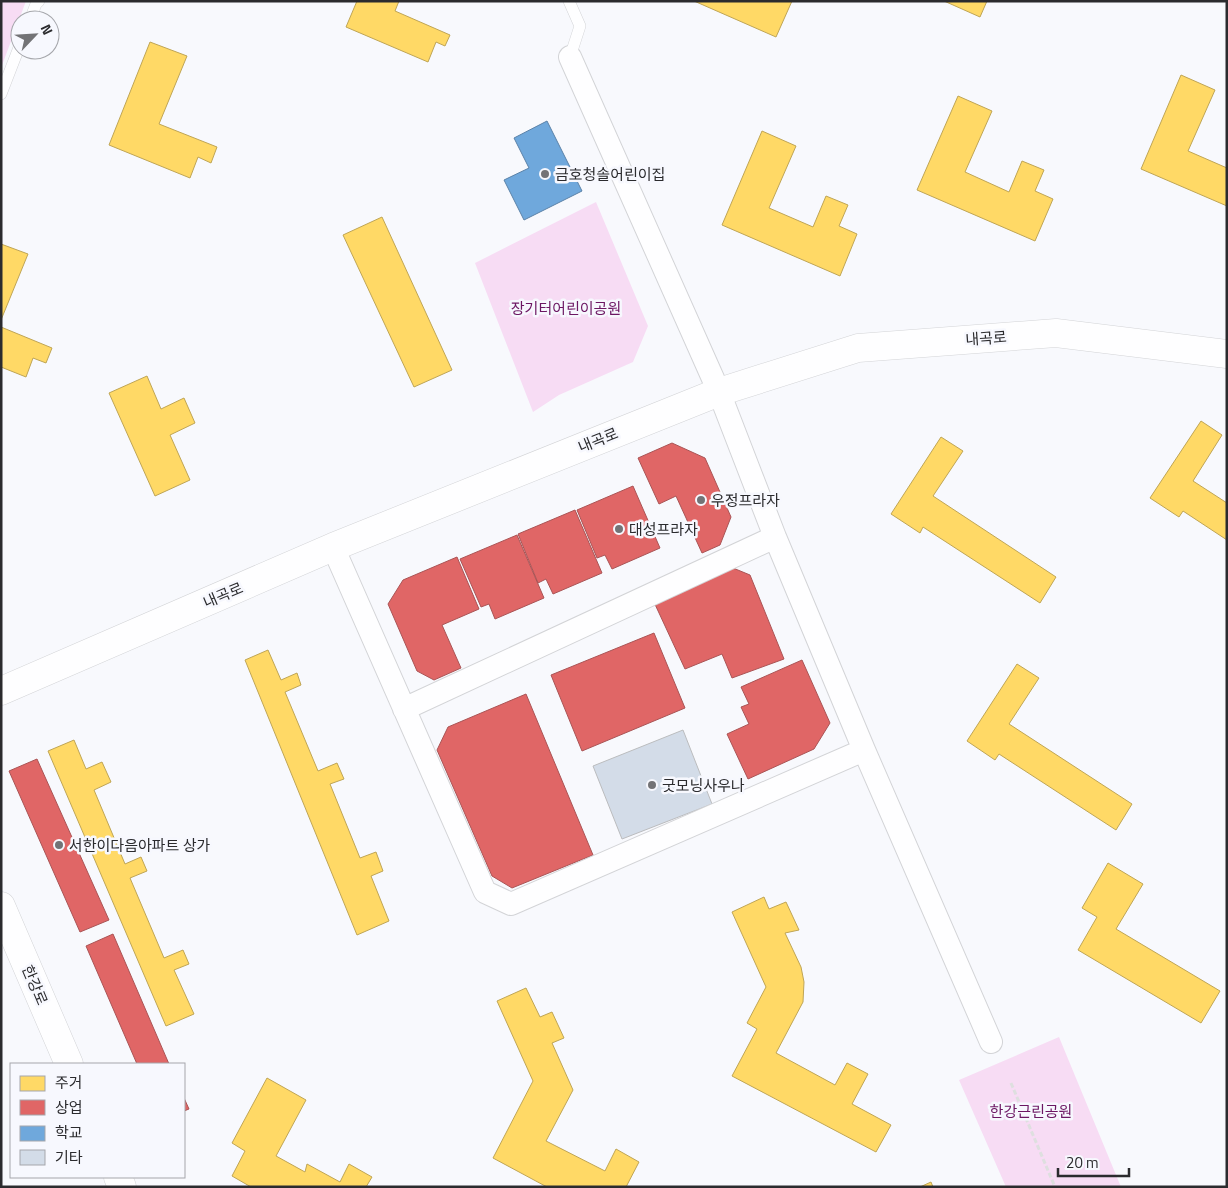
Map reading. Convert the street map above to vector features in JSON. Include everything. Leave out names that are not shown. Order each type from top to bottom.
[{"type":"main road","name":"내곡로","points":[[1,691],[333,548],[718,392],[858,348],[1056,333],[1227,354]]},
{"type":"main road","name":"한강로","points":[[1,906],[69,1063]]},
{"type":"street","points":[[570,57],[718,392],[775,537],[864,750],[991,1042]]},
{"type":"street","points":[[404,709],[775,537]]},
{"type":"street","points":[[333,548],[485,892],[511,904],[864,750]]},
{"type":"lane","points":[[569,1],[580,26],[570,57]]},
{"type":"lane","points":[[1,94],[14,60]]},
{"type":"path","points":[[1011,1083],[1055,1187]]},
{"type":"green space","points":[[1,1],[26,1],[23,10],[10,10],[10,44],[1,68]]},
{"type":"green space","name":"장기터어린이공원","points":[[596,202],[648,326],[633,362],[559,395],[533,412],[475,263]]},
{"type":"green space","name":"한강근린공원","points":[[1059,1037],[1121,1187],[1006,1187],[959,1080]]},
{"type":"building: 주거","points":[[357,1],[399,1],[395,11],[450,35],[445,46],[436,42],[428,62],[346,27]]},
{"type":"building: 주거","points":[[694,1],[792,1],[776,37]]},
{"type":"building: 주거","points":[[944,1],[987,1],[980,17]]},
{"type":"building: 주거","points":[[150,42],[187,56],[159,124],[217,147],[211,163],[198,157],[190,178],[109,145]]},
{"type":"building: 주거","points":[[1181,75],[1215,90],[1188,151],[1227,168],[1227,206],[1141,169]]},
{"type":"building: 주거","points":[[958,96],[992,111],[965,172],[1009,192],[1022,161],[1044,170],[1035,191],[1053,199],[1035,241],[917,190]]},
{"type":"building: 주거","points":[[762,131],[796,146],[769,208],[813,227],[826,196],[848,205],[839,226],[857,234],[840,276],[722,225]]},
{"type":"building: 주거","points":[[382,217],[452,370],[414,387],[343,235]]},
{"type":"building: 주거","points":[[1,244],[28,254],[1,320]]},
{"type":"building: 주거","points":[[1,327],[52,348],[46,363],[33,358],[26,377],[1,367]]},
{"type":"building: 주거","points":[[147,376],[161,409],[184,398],[195,423],[170,435],[190,480],[155,496],[109,393]]},
{"type":"building: 주거","points":[[1201,421],[1222,435],[1193,481],[1227,503],[1227,540],[1183,511],[1179,517],[1150,498]]},
{"type":"building: 주거","points":[[941,437],[963,451],[933,496],[1056,577],[1040,603],[923,527],[920,533],[891,514]]},
{"type":"building: 주거","points":[[268,650],[281,680],[297,673],[301,685],[285,692],[318,771],[337,763],[344,779],[330,784],[360,858],[376,852],[383,871],[371,876],[389,921],[357,935],[245,660]]},
{"type":"building: 주거","points":[[1017,664],[1039,678],[1009,724],[1132,804],[1116,830],[999,754],[995,760],[967,741]]},
{"type":"building: 주거","points":[[74,740],[86,769],[102,762],[111,782],[94,790],[125,864],[141,857],[147,871],[130,878],[164,958],[183,950],[189,964],[174,970],[194,1014],[166,1026],[48,751]]},
{"type":"building: 주거","points":[[1108,863],[1143,884],[1116,929],[1220,991],[1201,1023],[1078,950],[1097,917],[1082,908]]},
{"type":"building: 주거","points":[[764,897],[769,909],[786,902],[799,930],[785,933],[801,967],[804,982],[803,1002],[776,1053],[835,1085],[847,1063],[868,1074],[852,1104],[891,1125],[876,1152],[732,1076],[757,1029],[747,1023],[766,987],[732,912]]},
{"type":"building: 주거","points":[[526,988],[540,1017],[552,1012],[564,1038],[552,1043],[573,1090],[546,1141],[605,1171],[616,1149],[639,1162],[626,1187],[547,1187],[493,1158],[533,1081],[497,1001]]},
{"type":"building: 주거","points":[[267,1078],[306,1100],[276,1156],[305,1172],[307,1164],[340,1182],[349,1164],[372,1177],[366,1187],[251,1187],[232,1176],[245,1151],[232,1143]]},
{"type":"building: 주거","points":[[931,1182],[933,1187],[920,1187]]},
{"type":"building: 상업","name":"우정프라자","points":[[672,443],[705,458],[731,517],[720,545],[702,553],[676,496],[659,504],[638,458]]},
{"type":"building: 상업","name":"대성프라자","points":[[633,486],[660,548],[612,569],[605,555],[597,558],[577,510]]},
{"type":"building: 상업","points":[[575,510],[602,573],[553,594],[546,579],[538,583],[518,534]]},
{"type":"building: 상업","points":[[517,535],[544,598],[495,619],[489,604],[481,607],[460,559]]},
{"type":"building: 상업","points":[[457,557],[479,609],[442,625],[461,668],[434,680],[417,671],[388,604],[403,580]]},
{"type":"building: 상업","points":[[733,568],[750,575],[784,659],[732,678],[722,654],[685,669],[653,600]]},
{"type":"building: 상업","points":[[654,633],[685,708],[582,751],[551,675]]},
{"type":"building: 상업","points":[[802,660],[830,723],[814,749],[748,779],[727,734],[749,724],[741,707],[749,704],[741,687]]},
{"type":"building: 상업","points":[[526,694],[593,855],[512,888],[492,876],[437,750],[448,727]]},
{"type":"building: 상업","name":"서한이다음아파트 상가","points":[[37,759],[109,920],[80,932],[9,771]]},
{"type":"building: 상업","points":[[113,934],[169,1063],[137,1063],[86,946]]},
{"type":"building: 상업","points":[[185,1100],[189,1109],[185,1111]]},
{"type":"building: 학교","name":"금호청솔어린이집","points":[[547,121],[582,191],[524,220],[504,180],[529,168],[514,138]]},
{"type":"building: 기타","name":"굿모닝사우나","points":[[683,730],[712,804],[622,839],[593,766]]},
{"type":"place","name":"금호청솔어린이집","points":[[545,174]]},
{"type":"place","name":"우정프라자","points":[[701,500]]},
{"type":"place","name":"대성프라자","points":[[619,529]]},
{"type":"place","name":"굿모닝사우나","points":[[652,785]]},
{"type":"place","name":"서한이다음아파트 상가","points":[[59,845]]}]
